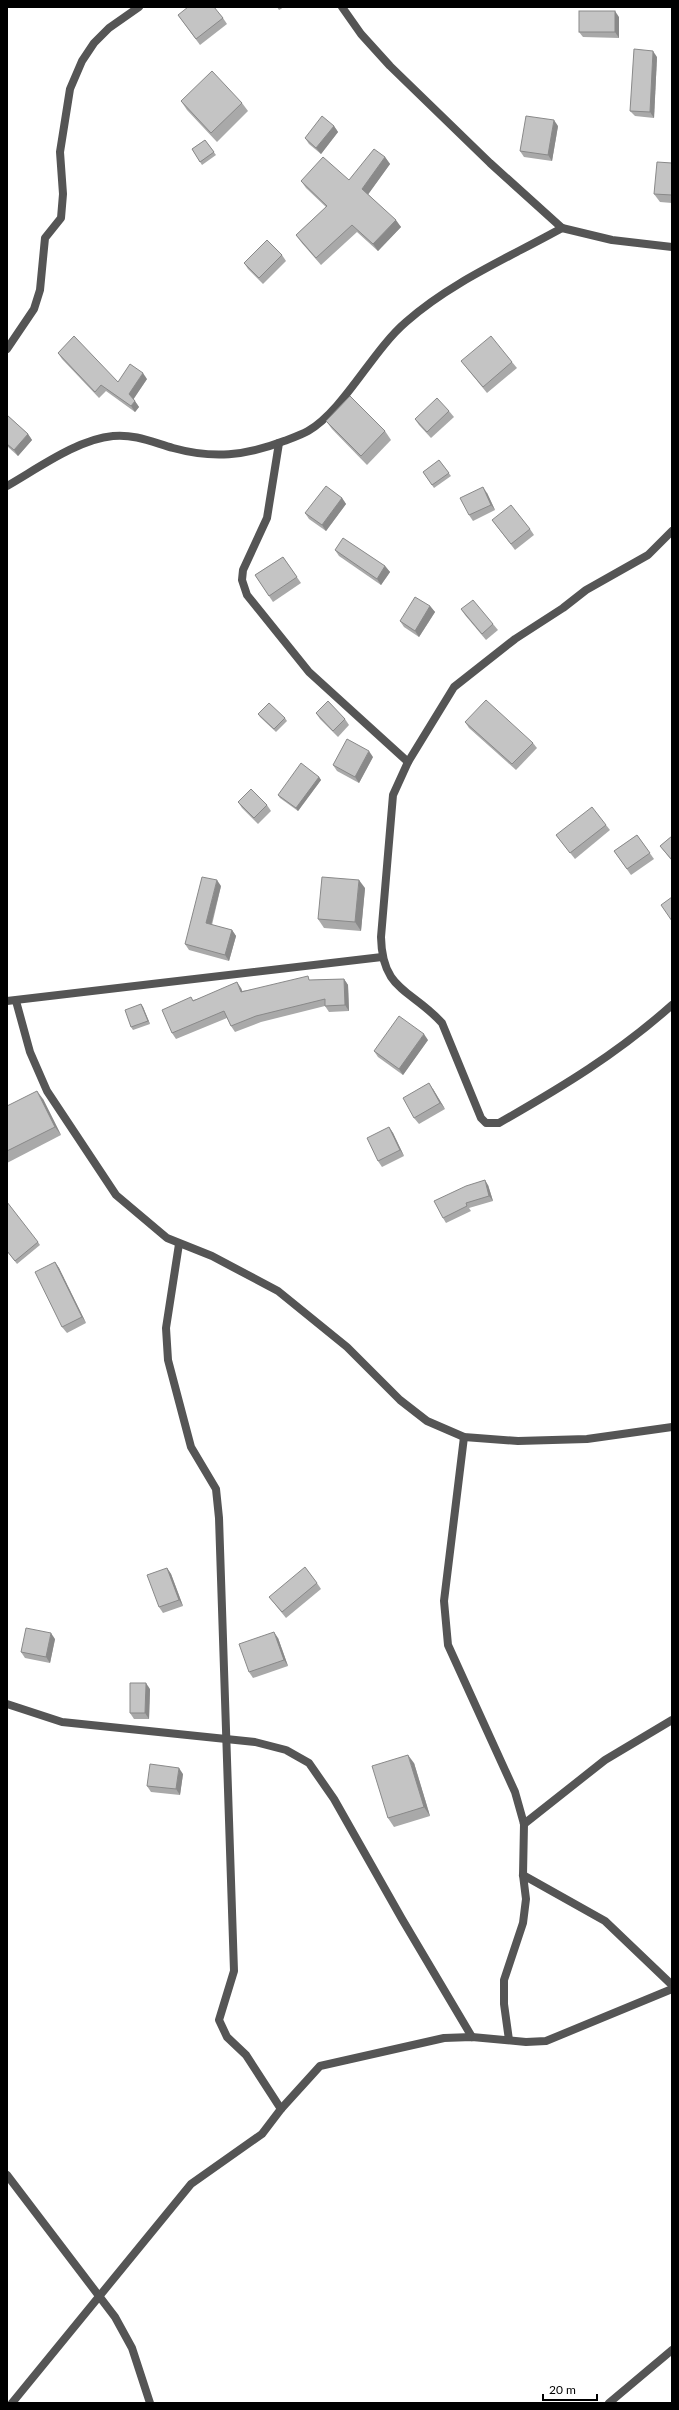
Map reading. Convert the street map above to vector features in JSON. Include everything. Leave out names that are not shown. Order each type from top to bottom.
[{"type":"street","points":[[7,349],[34,309],[40,290],[44,238],[61,218],[64,194],[60,152],[70,89],[82,61],[94,43],[109,28],[139,7]]},
{"type":"street","points":[[342,7],[361,34],[390,66],[490,163],[562,228],[612,240],[672,247]]},
{"type":"street","points":[[7,486],[58,457],[98,438],[137,436],[201,455],[227,456],[266,448],[309,431],[332,411],[385,343],[405,322],[428,304],[457,285],[562,228]]},
{"type":"street","points":[[278,443],[267,518],[243,570],[242,580],[247,595],[309,672],[408,762]]},
{"type":"street","points":[[672,531],[648,555],[586,590],[563,608],[515,639],[454,687],[408,762],[393,795],[381,937],[382,957],[397,986],[431,1012],[442,1024],[481,1118],[491,1124],[499,1123],[584,1074],[646,1029],[672,1005]]},
{"type":"street","points":[[382,957],[11,1001],[44,1092],[116,1195],[167,1238],[212,1256],[278,1291],[347,1347],[400,1400],[427,1421],[464,1437],[518,1441],[587,1439],[672,1427]]},
{"type":"street","points":[[179,1244],[166,1328],[168,1360],[191,1447],[216,1489],[219,1518],[234,1971],[219,2020],[227,2038],[246,2055],[281,2109]]},
{"type":"street","points":[[464,1437],[444,1601],[448,1645],[516,1792],[524,1824],[523,1875],[526,1899],[523,1923],[504,1980],[504,2004],[509,2040]]},
{"type":"street","points":[[7,1704],[62,1722],[226,1738],[286,1750],[309,1763],[342,1813],[402,1919],[472,2037]]},
{"type":"street","points":[[524,1824],[605,1760],[672,1720]]},
{"type":"street","points":[[523,1875],[605,1922],[672,1985]]},
{"type":"street","points":[[12,2403],[191,2184],[262,2134],[281,2109],[320,2066],[444,2038],[472,2037],[509,2040],[546,2040],[672,1989]]},
{"type":"street","points":[[7,2175],[99,2296],[132,2348],[150,2403]]},
{"type":"street","points":[[609,2403],[672,2350]]},
{"type":"building","points":[[188,7],[214,7],[223,18],[196,39],[178,15]]},
{"type":"building","points":[[579,11],[615,11],[615,32],[579,32]]},
{"type":"building","points":[[634,49],[653,51],[650,112],[630,111]]},
{"type":"building","points":[[212,71],[242,103],[211,133],[181,101]]},
{"type":"building","points":[[322,116],[334,126],[316,148],[305,138]]},
{"type":"building","points":[[526,116],[554,120],[548,155],[520,151]]},
{"type":"building","points":[[205,140],[214,152],[200,162],[192,149]]},
{"type":"building","points":[[374,149],[385,157],[362,189],[396,220],[373,244],[352,225],[316,258],[296,235],[327,206],[301,181],[323,157],[349,180]]},
{"type":"building","points":[[657,162],[672,163],[672,195],[654,194]]},
{"type":"building","points":[[267,240],[282,255],[259,278],[244,263]]},
{"type":"building","points":[[74,336],[118,382],[130,364],[143,373],[129,394],[135,401],[131,406],[101,385],[95,392],[58,353]]},
{"type":"building","points":[[491,336],[512,362],[483,387],[461,361]]},
{"type":"building","points":[[350,396],[385,431],[361,456],[326,421]]},
{"type":"building","points":[[437,398],[449,411],[427,432],[415,419]]},
{"type":"building","points":[[7,415],[28,434],[14,450],[7,444]]},
{"type":"building","points":[[439,460],[449,473],[432,485],[423,472]]},
{"type":"building","points":[[326,486],[342,498],[322,525],[305,513]]},
{"type":"building","points":[[483,487],[491,505],[469,515],[460,498]]},
{"type":"building","points":[[511,505],[530,529],[511,544],[492,520]]},
{"type":"building","points":[[343,538],[385,566],[377,579],[335,550]]},
{"type":"building","points":[[283,557],[297,577],[269,596],[255,575]]},
{"type":"building","points":[[415,597],[430,606],[415,631],[400,621]]},
{"type":"building","points":[[473,600],[493,624],[482,634],[461,609]]},
{"type":"building","points":[[486,700],[533,743],[512,764],[465,722]]},
{"type":"building","points":[[328,701],[345,719],[333,731],[316,713]]},
{"type":"building","points":[[269,703],[285,718],[274,729],[258,714]]},
{"type":"building","points":[[347,739],[369,751],[355,777],[333,765]]},
{"type":"building","points":[[301,763],[319,777],[296,808],[278,795]]},
{"type":"building","points":[[251,789],[267,805],[254,818],[238,802]]},
{"type":"building","points":[[592,807],[606,825],[570,853],[556,835]]},
{"type":"building","points":[[637,835],[650,853],[627,869],[614,851]]},
{"type":"building","points":[[672,836],[672,860],[660,846]]},
{"type":"building","points":[[202,877],[217,880],[206,923],[232,930],[225,955],[185,944]]},
{"type":"building","points":[[322,877],[359,880],[355,922],[318,919]]},
{"type":"building","points":[[672,897],[672,921],[661,905]]},
{"type":"building","points":[[308,976],[309,980],[344,979],[345,1005],[325,1006],[325,999],[256,1016],[231,1026],[224,1011],[172,1033],[162,1010],[191,997],[193,1001],[237,982],[241,992]]},
{"type":"building","points":[[141,1004],[148,1021],[131,1027],[125,1010]]},
{"type":"building","points":[[399,1016],[424,1034],[399,1069],[374,1051]]},
{"type":"building","points":[[429,1083],[440,1103],[414,1118],[403,1098]]},
{"type":"building","points":[[37,1091],[55,1127],[7,1151],[7,1106]]},
{"type":"building","points":[[389,1127],[400,1150],[378,1161],[367,1138]]},
{"type":"building","points":[[485,1180],[489,1196],[466,1203],[467,1206],[443,1218],[434,1201],[466,1186]]},
{"type":"building","points":[[7,1202],[38,1242],[15,1261],[7,1251]]},
{"type":"building","points":[[55,1262],[82,1317],[62,1327],[35,1272]]},
{"type":"building","points":[[305,1567],[317,1583],[282,1612],[269,1597]]},
{"type":"building","points":[[167,1568],[179,1600],[159,1607],[147,1575]]},
{"type":"building","points":[[26,1628],[51,1633],[46,1657],[21,1652]]},
{"type":"building","points":[[274,1632],[284,1660],[249,1672],[239,1644]]},
{"type":"building","points":[[130,1683],[146,1683],[145,1713],[130,1713]]},
{"type":"building","points":[[408,1755],[424,1807],[388,1818],[372,1766]]},
{"type":"building","points":[[150,1764],[179,1768],[176,1789],[147,1786]]}]
